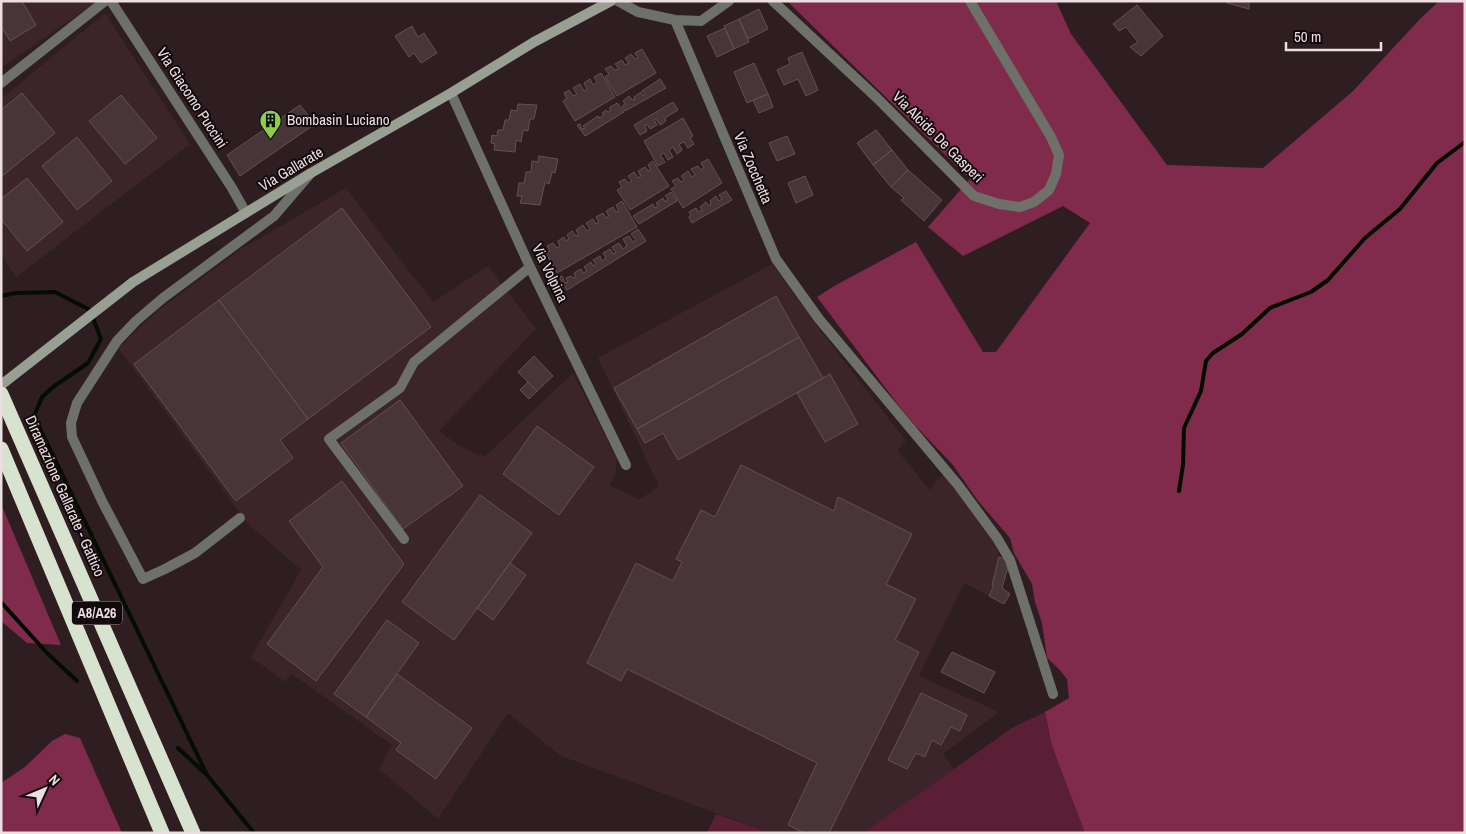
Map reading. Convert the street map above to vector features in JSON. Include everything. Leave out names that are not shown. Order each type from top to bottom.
[{"type":"highway","name":"Diramazione Gallarate - Gattico","points":[[1,394],[193,833]]},
{"type":"highway","name":"A8/A26","points":[[1,449],[162,833]]},
{"type":"main road","name":"Via Gallarate","points":[[1,385],[133,282],[534,42],[611,1]]},
{"type":"street","points":[[1,83],[105,1]]},
{"type":"street","name":"Via Giacomo Puccini","points":[[111,1],[232,188],[246,214]]},
{"type":"street","points":[[618,1],[638,12],[675,20],[701,22],[729,1]]},
{"type":"street","name":"Via Alcide De Gasperi","points":[[773,1],[877,98],[974,196],[999,204],[1020,207],[1034,202],[1049,190],[1056,174],[1059,155],[1051,137],[970,1]]},
{"type":"street","name":"Via Zocchetta","points":[[675,20],[776,259],[819,319],[958,485],[997,538],[1010,560],[1053,694]]},
{"type":"street","name":"Via Volpina","points":[[451,93],[530,268],[626,465]]},
{"type":"street","points":[[240,518],[195,553],[143,579],[102,501],[72,437],[71,423],[77,403],[86,388],[117,342],[136,321],[163,298],[274,216],[311,174]]},
{"type":"street","points":[[404,539],[329,439],[400,388],[414,362],[530,268]]},
{"type":"shaded area","points":[[1,1],[94,1],[95,3],[1,68]]},
{"type":"shaded area","points":[[787,1],[1056,1],[1071,34],[1167,165],[1263,168],[1353,91],[1439,1],[1465,1],[1465,833],[1085,833],[1052,746],[1045,712],[1069,698],[1067,679],[1047,658],[1042,623],[1035,602],[1032,584],[1014,553],[1010,538],[978,501],[953,465],[899,406],[817,297],[916,242],[983,352],[996,352],[1090,223],[1063,206],[963,256],[928,227],[970,179]]},
{"type":"shaded area","points":[[105,13],[190,144],[16,277],[1,254],[1,99]]},
{"type":"shaded area","points":[[346,188],[433,302],[488,266],[536,329],[439,431],[473,453],[485,456],[573,373],[617,459],[615,476],[609,485],[639,500],[659,486],[598,358],[772,264],[906,441],[897,450],[930,490],[943,475],[996,542],[999,557],[992,584],[994,585],[989,596],[964,583],[919,676],[999,712],[943,754],[954,769],[863,833],[770,833],[561,756],[508,713],[438,819],[379,769],[392,745],[292,674],[285,682],[251,657],[301,570],[248,524],[118,348],[160,309],[241,249]]},
{"type":"shaded area","points":[[1,504],[61,645],[27,643],[1,621]]},
{"type":"shaded area","points":[[1045,712],[1052,746],[1085,833],[863,833],[1012,728]]},
{"type":"shaded area","points":[[65,734],[80,738],[122,833],[1,833],[1,783],[25,767],[52,741]]},
{"type":"shaded area","points":[[716,814],[770,833],[707,833]]},
{"type":"building","points":[[1,1],[22,1],[36,25],[10,41],[1,26]]},
{"type":"building","points":[[1227,1],[1249,1],[1249,9],[1227,3]]},
{"type":"building","points":[[1137,5],[1163,36],[1141,56],[1130,47],[1138,42],[1126,27],[1119,31],[1113,24]]},
{"type":"building","points":[[759,9],[768,29],[748,39],[739,19]]},
{"type":"building","points":[[739,19],[749,42],[734,49],[724,26]]},
{"type":"building","points":[[412,26],[418,37],[424,33],[437,53],[421,63],[414,53],[409,57],[395,36]]},
{"type":"building","points":[[725,28],[734,49],[717,57],[707,36]]},
{"type":"building","points":[[642,49],[656,73],[617,96],[605,77],[609,74],[605,69],[611,66],[615,70],[619,69],[615,64],[622,60],[625,65],[629,63],[625,58],[631,54],[635,59],[638,58],[635,53]]},
{"type":"building","points":[[802,52],[818,90],[806,96],[798,79],[784,85],[777,70],[790,64],[788,58]]},
{"type":"building","points":[[754,63],[768,94],[747,103],[734,72]]},
{"type":"building","points":[[601,73],[615,97],[575,121],[563,101],[567,99],[564,93],[569,90],[573,96],[577,94],[573,88],[580,84],[584,91],[587,89],[584,83],[590,79],[593,85],[597,82],[594,77]]},
{"type":"building","points":[[660,79],[666,88],[625,111],[622,106],[625,104],[623,101],[629,96],[632,100],[635,99],[634,97],[641,92],[643,96],[645,94],[642,91]]},
{"type":"building","points":[[22,93],[55,133],[1,177],[1,110]]},
{"type":"building","points":[[768,94],[773,107],[759,113],[753,100]]},
{"type":"building","points":[[121,95],[157,138],[125,164],[89,121]]},
{"type":"building","points":[[673,102],[678,110],[665,118],[666,121],[660,125],[656,119],[654,120],[657,125],[650,129],[647,124],[645,126],[647,131],[640,135],[634,125]]},
{"type":"building","points":[[617,103],[624,112],[585,136],[577,125],[580,124],[582,129],[585,128],[583,126],[598,116],[599,118],[604,115],[602,113],[606,110],[608,112],[611,110],[609,108]]},
{"type":"building","points":[[518,104],[537,105],[534,119],[530,119],[528,131],[523,130],[521,142],[516,140],[515,152],[494,150],[495,144],[491,143],[492,135],[497,136],[498,130],[503,130],[505,120],[509,120],[511,110],[517,111]]},
{"type":"building","name":"Bombasin Luciano","points":[[300,105],[315,124],[240,176],[227,155]]},
{"type":"building","points":[[683,118],[693,136],[690,138],[694,144],[688,148],[684,142],[679,144],[682,150],[677,154],[673,147],[669,150],[673,157],[668,160],[664,153],[660,155],[665,162],[658,166],[644,141]]},
{"type":"building","points":[[876,130],[892,150],[873,165],[857,143]]},
{"type":"building","points":[[787,136],[795,154],[777,161],[769,143]]},
{"type":"building","points":[[77,137],[112,181],[77,210],[42,166]]},
{"type":"building","points":[[892,150],[908,170],[891,187],[873,165]]},
{"type":"building","points":[[539,156],[558,159],[555,173],[552,172],[549,184],[545,182],[540,205],[520,203],[522,196],[517,196],[519,183],[524,183],[526,172],[531,172],[532,161],[538,162]]},
{"type":"building","points":[[708,159],[722,183],[683,208],[671,189],[676,186],[672,181],[678,178],[681,182],[684,180],[681,176],[688,171],[692,177],[695,175],[691,169],[698,166],[701,170],[704,168],[701,163]]},
{"type":"building","points":[[653,161],[669,186],[630,210],[617,190],[622,187],[619,182],[625,179],[628,183],[632,181],[628,176],[634,172],[638,178],[641,176],[638,171],[645,167],[648,171],[651,170],[648,165]]},
{"type":"building","points":[[908,170],[942,200],[924,221],[901,200],[904,198],[891,187]]},
{"type":"building","points":[[805,176],[813,195],[796,203],[788,183]]},
{"type":"building","points":[[27,178],[63,222],[27,251],[1,219],[1,199]]},
{"type":"building","points":[[726,191],[732,200],[692,223],[689,212],[696,208],[698,212],[702,210],[700,207],[706,202],[709,206],[711,204],[710,201],[716,196],[719,201],[722,199],[719,195]]},
{"type":"building","points":[[671,192],[677,201],[639,224],[633,216],[653,204],[655,208],[658,206],[656,203],[663,198],[665,202],[668,199],[665,196]]},
{"type":"building","points":[[622,201],[637,227],[557,273],[546,253],[550,251],[547,246],[553,243],[557,248],[560,246],[558,241],[564,237],[566,241],[569,239],[567,235],[572,231],[576,236],[579,235],[576,230],[583,225],[587,231],[590,229],[586,223],[593,219],[596,224],[599,222],[596,217],[603,213],[606,218],[609,216],[606,211],[613,207],[616,212],[619,211],[616,205]]},
{"type":"building","points":[[342,208],[431,327],[308,419],[219,300]]},
{"type":"building","points":[[638,229],[646,241],[567,290],[559,277],[562,276],[565,283],[568,282],[566,278],[576,277],[574,273],[581,269],[583,273],[587,271],[584,267],[591,262],[593,266],[596,264],[593,260],[600,256],[602,261],[606,258],[603,253],[610,249],[613,254],[616,253],[612,247],[619,243],[623,249],[627,246],[623,239],[629,236],[633,242],[636,240],[631,234]]},
{"type":"building","points":[[776,296],[799,337],[637,429],[614,388]]},
{"type":"building","points":[[219,300],[308,419],[280,440],[293,458],[236,501],[134,364]]},
{"type":"building","points":[[799,337],[823,378],[678,460],[663,433],[645,443],[637,429]]},
{"type":"building","points":[[534,356],[553,376],[537,391],[518,372]]},
{"type":"building","points":[[830,374],[858,424],[825,442],[797,393]]},
{"type":"building","points":[[528,382],[537,391],[529,399],[520,390]]},
{"type":"building","points":[[400,400],[463,486],[403,529],[341,443]]},
{"type":"building","points":[[537,426],[594,467],[559,515],[503,474]]},
{"type":"building","points":[[741,465],[834,511],[838,497],[912,534],[886,584],[916,599],[895,640],[919,652],[829,833],[804,833],[788,825],[817,763],[627,669],[621,681],[587,663],[636,563],[673,581],[682,562],[676,559],[701,510],[715,517]]},
{"type":"building","points":[[342,481],[404,564],[316,681],[267,644],[323,567],[289,521]]},
{"type":"building","points":[[480,495],[532,533],[454,640],[402,602]]},
{"type":"building","points":[[999,557],[1005,559],[1008,567],[1002,588],[1010,594],[1004,604],[989,596],[994,585],[992,585]]},
{"type":"building","points":[[510,563],[526,575],[493,620],[477,608]]},
{"type":"building","points":[[387,620],[419,643],[366,717],[334,694]]},
{"type":"building","points":[[952,652],[995,672],[984,693],[941,672]]},
{"type":"building","points":[[397,674],[472,728],[436,779],[396,750],[401,743],[366,717]]},
{"type":"building","points":[[921,693],[967,715],[960,731],[951,727],[941,745],[932,740],[925,757],[916,753],[907,769],[888,760]]},
{"type":"waterway","points":[[1179,491],[1183,465],[1184,428],[1201,391],[1206,361],[1213,353],[1242,334],[1270,308],[1311,292],[1328,280],[1365,238],[1400,209],[1437,163],[1465,142]]},
{"type":"waterway","points":[[1,296],[16,293],[55,292],[90,310],[101,339],[88,363],[53,387],[42,397],[34,416],[207,775]]},
{"type":"waterway","points":[[1,602],[47,653],[77,681]]},
{"type":"waterway","points":[[178,748],[207,775],[254,833]]},
{"type":"place","name":"Bombasin Luciano","points":[[271,139]]}]
